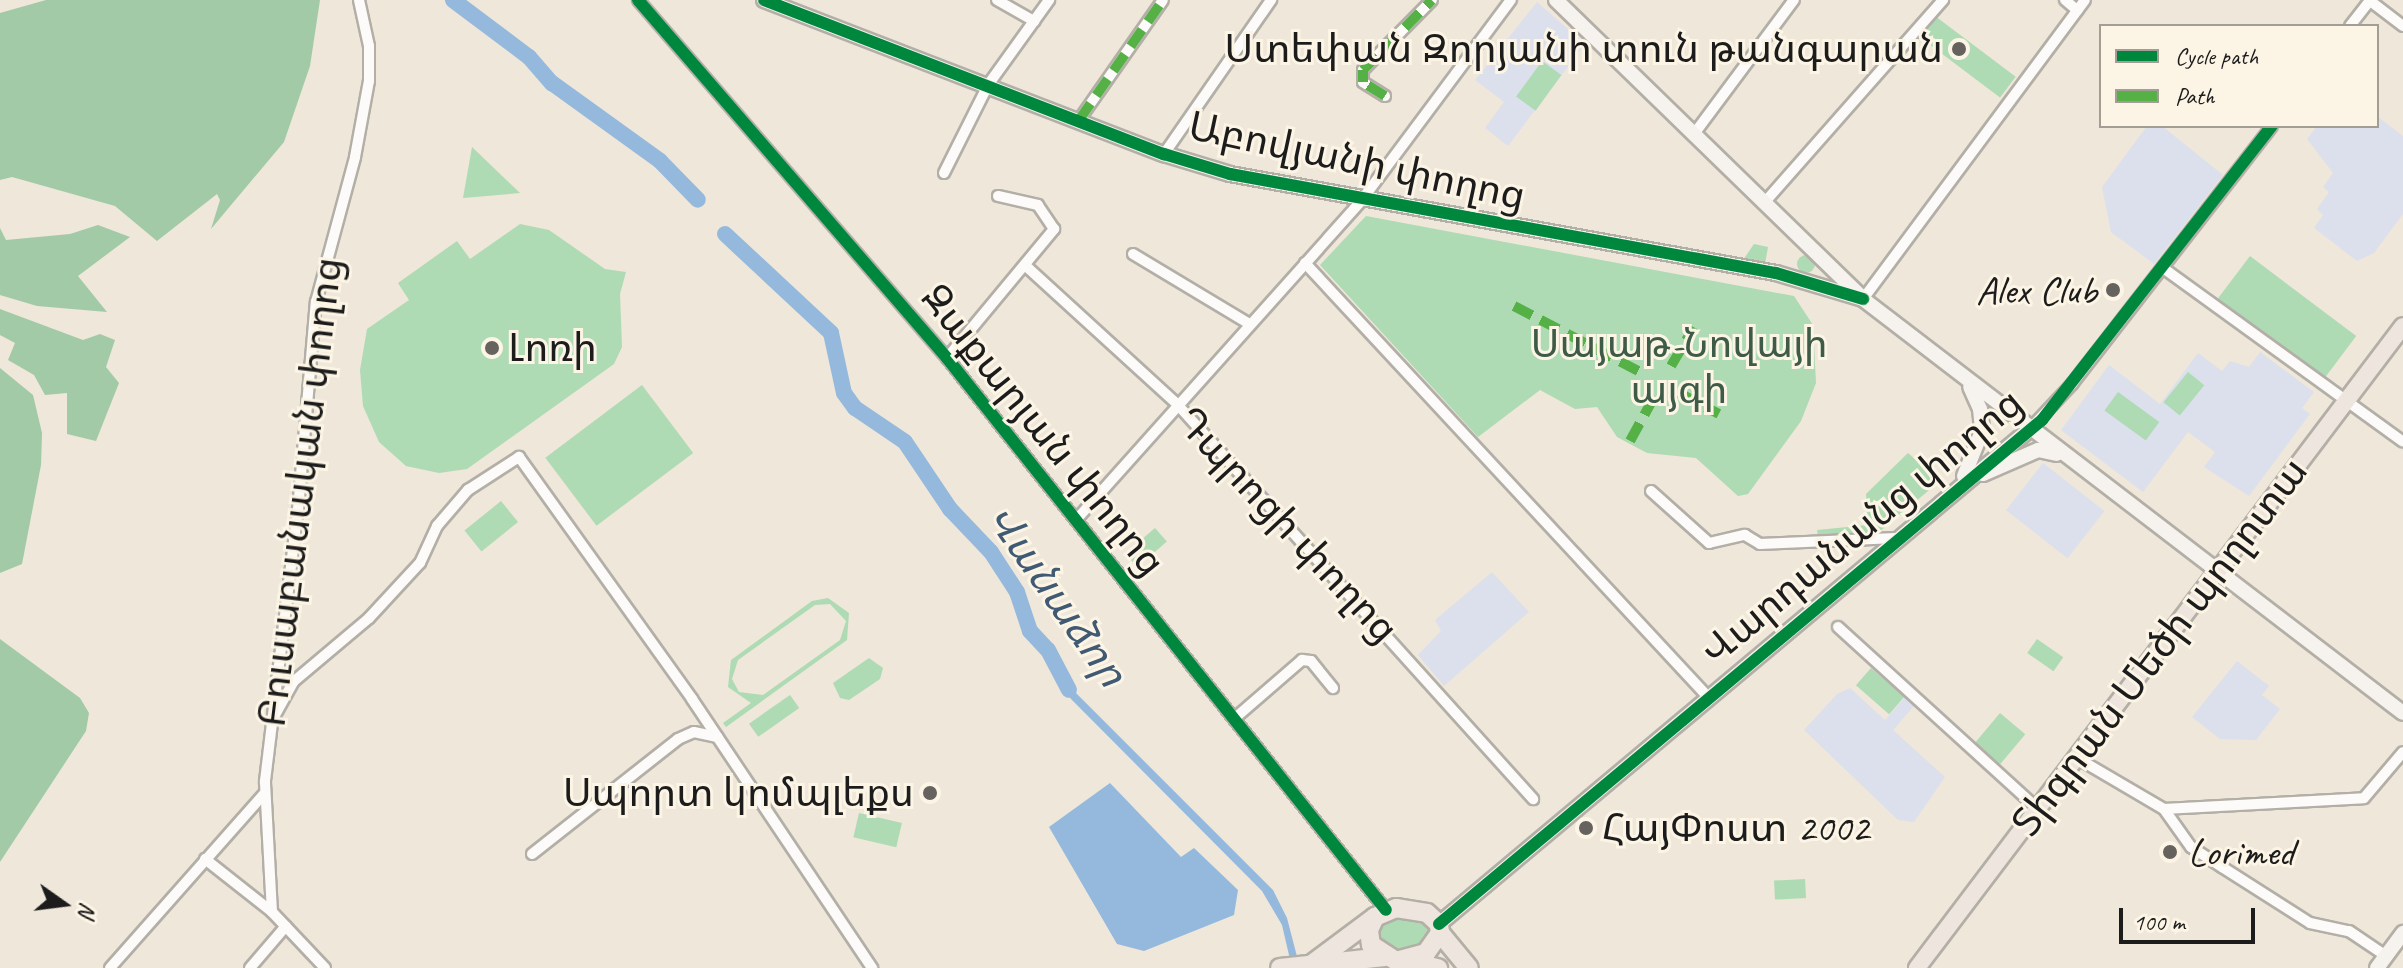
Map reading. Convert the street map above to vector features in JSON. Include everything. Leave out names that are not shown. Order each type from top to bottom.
[{"type":"highway","points":[[1312,964],[1381,914],[1415,907],[1439,929],[1469,968]]},
{"type":"highway","points":[[1381,914],[1369,938],[1384,957]]},
{"type":"highway","points":[[1407,961],[1430,949],[1439,929]]},
{"type":"highway","points":[[1280,968],[1384,957],[1438,968]]},
{"type":"main road","name":"Տիգրան Մեծի պողոտա","points":[[1917,968],[2403,326]]},
{"type":"street","name":"Բուսաբանական փողոց","points":[[272,912],[265,793],[298,510],[316,302],[355,157],[369,81],[369,46],[359,0]]},
{"type":"street","name":"Զաքարյան փողոց","points":[[638,0],[947,358],[1235,718],[1381,914]]},
{"type":"street","name":"Աբովյանի փողոց","points":[[764,0],[1164,154],[1361,201],[1776,273],[1863,299]]},
{"type":"street","points":[[997,0],[1034,21]]},
{"type":"street","points":[[944,173],[988,85],[1049,0]]},
{"type":"street","points":[[1079,120],[1163,0]]},
{"type":"street","points":[[1164,154],[1271,0]]},
{"type":"street","points":[[1385,96],[1363,82],[1363,70],[1432,0]]},
{"type":"street","points":[[1076,520],[1248,323],[1361,201],[1511,0]]},
{"type":"street","points":[[1556,0],[1863,299],[2029,430],[2403,713]]},
{"type":"street","points":[[1764,203],[1943,0]]},
{"type":"street","points":[[2065,0],[2077,10]]},
{"type":"street","points":[[1863,299],[2085,0]]},
{"type":"street","points":[[2352,24],[2370,0],[2403,26]]},
{"type":"street","points":[[1694,134],[1791,1]]},
{"type":"street","name":"Վարդանանց փողոց","points":[[1439,929],[1896,538],[2029,430],[2072,384],[2270,128]]},
{"type":"street","points":[[947,358],[1027,267],[1054,229],[1038,205],[998,196]]},
{"type":"street","points":[[1133,254],[1248,323]]},
{"type":"street","points":[[1305,263],[1709,698]]},
{"type":"street","name":"Դպրոցի փողոց","points":[[1027,267],[1177,404],[1533,799]]},
{"type":"street","points":[[2163,268],[2403,442]]},
{"type":"street","points":[[1958,486],[1973,464],[1982,431],[1980,406],[1966,380]]},
{"type":"street","points":[[1958,486],[2025,454],[2045,450],[2064,456]]},
{"type":"street","points":[[272,721],[293,682],[369,618],[420,563],[437,526],[468,490],[519,457],[717,737],[872,968]]},
{"type":"street","points":[[1651,491],[1709,543],[1745,535],[1760,544],[1896,538]]},
{"type":"street","points":[[1838,627],[2038,809]]},
{"type":"street","points":[[1235,718],[1302,660],[1311,661],[1333,688]]},
{"type":"street","points":[[532,854],[678,739],[694,732],[717,737]]},
{"type":"street","points":[[2164,809],[2364,798],[2403,752]]},
{"type":"street","points":[[2077,758],[2164,809],[2191,847],[2310,923],[2349,931],[2382,962],[2403,933]]},
{"type":"street","points":[[110,968],[265,793]]},
{"type":"street","points":[[205,859],[272,912],[325,968]]},
{"type":"street","points":[[250,968],[286,926]]},
{"type":"shaded area","points":[[1537,2],[1585,44],[1508,146],[1485,128],[1504,102],[1475,80]]},
{"type":"shaded area","points":[[2379,118],[2403,136],[2403,214],[2374,253],[2357,261],[2314,228],[2323,215],[2317,209],[2329,192],[2323,187],[2333,173],[2307,139],[2315,128],[2379,128]]},
{"type":"shaded area","points":[[2146,128],[2164,128],[2223,175],[2154,264],[2111,232],[2102,187]]},
{"type":"shaded area","points":[[2260,352],[2314,392],[2302,408],[2310,414],[2249,496],[2204,467],[2215,452],[2188,432],[2143,492],[2061,430],[2109,365],[2160,404],[2198,353],[2222,371],[2230,361],[2249,367]]},
{"type":"shaded area","points":[[2043,463],[2104,511],[2068,558],[2006,510]]},
{"type":"shaded area","points":[[1492,572],[1529,612],[1444,686],[1418,655],[1441,631],[1435,620]]},
{"type":"shaded area","points":[[2237,661],[2269,686],[2262,695],[2280,709],[2256,740],[2220,739],[2192,717]]},
{"type":"shaded area","points":[[1850,688],[1885,720],[1905,697],[1914,706],[1893,730],[1945,777],[1914,822],[1898,820],[1804,730],[1837,694]]},
{"type":"green space","points":[[46,0],[320,0],[310,66],[284,142],[211,229],[220,200],[217,194],[157,241],[115,206],[12,177],[0,180],[0,13]]},
{"type":"green space","points":[[1935,16],[2016,77],[2000,98],[1919,37]]},
{"type":"green space","points":[[1542,61],[1561,75],[1536,111],[1516,97]]},
{"type":"green space","points":[[472,147],[520,193],[463,198]]},
{"type":"green space","name":"Սայաթ-Նովայի այգի","points":[[1366,216],[1794,296],[1813,325],[1816,383],[1801,421],[1748,494],[1738,496],[1696,458],[1647,453],[1617,437],[1597,407],[1575,409],[1540,390],[1478,437],[1320,265]]},
{"type":"green space","name":"Լոռի","points":[[520,224],[549,230],[605,269],[626,272],[620,294],[622,347],[614,364],[467,469],[439,473],[406,466],[379,442],[363,406],[360,370],[367,329],[409,300],[398,283],[457,241],[470,259]]},
{"type":"green space","points":[[98,225],[130,237],[78,276],[107,312],[37,306],[0,295],[0,228],[6,240],[70,234]]},
{"type":"green space","points":[[1754,244],[1768,247],[1765,264],[1743,260]]},
{"type":"green space","points":[[1806,255],[1815,264],[1806,273],[1797,264]]},
{"type":"green space","points":[[2250,256],[2356,336],[2321,383],[2214,303]]},
{"type":"green space","points":[[0,309],[83,340],[100,334],[115,340],[106,367],[119,383],[96,441],[67,434],[67,393],[45,395],[34,375],[8,360],[15,343],[0,335]]},
{"type":"green space","points":[[0,368],[33,395],[42,433],[41,465],[22,564],[0,573]]},
{"type":"green space","points":[[2188,372],[2204,385],[2180,416],[2163,402]]},
{"type":"green space","points":[[642,385],[693,453],[597,526],[545,458]]},
{"type":"green space","points":[[2118,392],[2159,422],[2146,441],[2104,411]]},
{"type":"green space","points":[[1908,453],[1940,481],[1879,532],[1818,537],[1817,530],[1868,525],[1866,494]]},
{"type":"green space","points":[[501,501],[518,522],[481,552],[464,531]]},
{"type":"green space","points":[[1155,528],[1167,542],[1137,567],[1126,554]]},
{"type":"green space","points":[[828,598],[849,613],[847,640],[726,727],[723,723],[751,703],[728,687],[731,660],[812,601]],"holes":[[[830,604],[846,621],[840,640],[763,695],[739,692],[732,679],[738,660],[815,605]]]},
{"type":"green space","points":[[0,639],[80,698],[89,713],[86,731],[0,862]]},
{"type":"green space","points":[[2037,639],[2063,657],[2053,671],[2027,653]]},
{"type":"green space","points":[[869,658],[883,668],[880,679],[849,700],[840,698],[833,683]]},
{"type":"green space","points":[[1871,668],[1904,697],[1889,714],[1856,685]]},
{"type":"green space","points":[[790,695],[799,708],[758,737],[749,724]]},
{"type":"green space","points":[[2000,713],[2025,734],[1999,766],[1974,744]]},
{"type":"green space","points":[[859,813],[902,823],[896,847],[853,837]]},
{"type":"green space","points":[[1805,879],[1806,898],[1775,900],[1774,881]]},
{"type":"green space","points":[[1393,915],[1426,921],[1431,926],[1431,942],[1401,952],[1378,945],[1377,926]]},
{"type":"water","points":[[1057,674],[1273,890],[1287,918],[1300,968],[1292,968],[1282,925],[1262,891],[1071,699]]},
{"type":"water","points":[[1110,783],[1181,857],[1194,848],[1238,890],[1234,915],[1144,951],[1117,944],[1049,827]]},
{"type":"waterway","name":"Վանաձոր","points":[[453,0],[529,57],[552,83],[660,161],[698,200]]},
{"type":"waterway","name":"Վանաձոր","points":[[725,234],[831,333],[844,393],[855,408],[905,442],[950,509],[991,552],[1017,592],[1030,631],[1048,650],[1069,690]]},
{"type":"marked path","points":[[1079,120],[1163,0]]},
{"type":"marked path","points":[[1385,96],[1363,82],[1363,70],[1432,0]]},
{"type":"marked path","points":[[1514,306],[1644,374]]},
{"type":"marked path","points":[[1671,366],[1694,327]]},
{"type":"marked path","points":[[1679,393],[1719,414]]},
{"type":"marked path","points":[[1630,441],[1652,401]]},
{"type":"cycle path","points":[[638,0],[947,358],[1386,910]]},
{"type":"cycle path","points":[[764,0],[1164,154],[1230,174],[1776,273],[1863,299]]},
{"type":"cycle path","points":[[1439,924],[2042,420],[2270,128]]},
{"type":"place","name":"Ստեփան Զորյանի տուն թանգարան","points":[[1959,49]]},
{"type":"place","name":"Alex Club","points":[[2113,290]]},
{"type":"place","name":"Լոռի","points":[[492,348]]},
{"type":"place","name":"Սպորտ կոմպլեքս","points":[[930,793]]},
{"type":"place","name":"ՀայՓոստ 2002","points":[[1586,828]]},
{"type":"place","name":"Lorimed","points":[[2170,852]]}]
